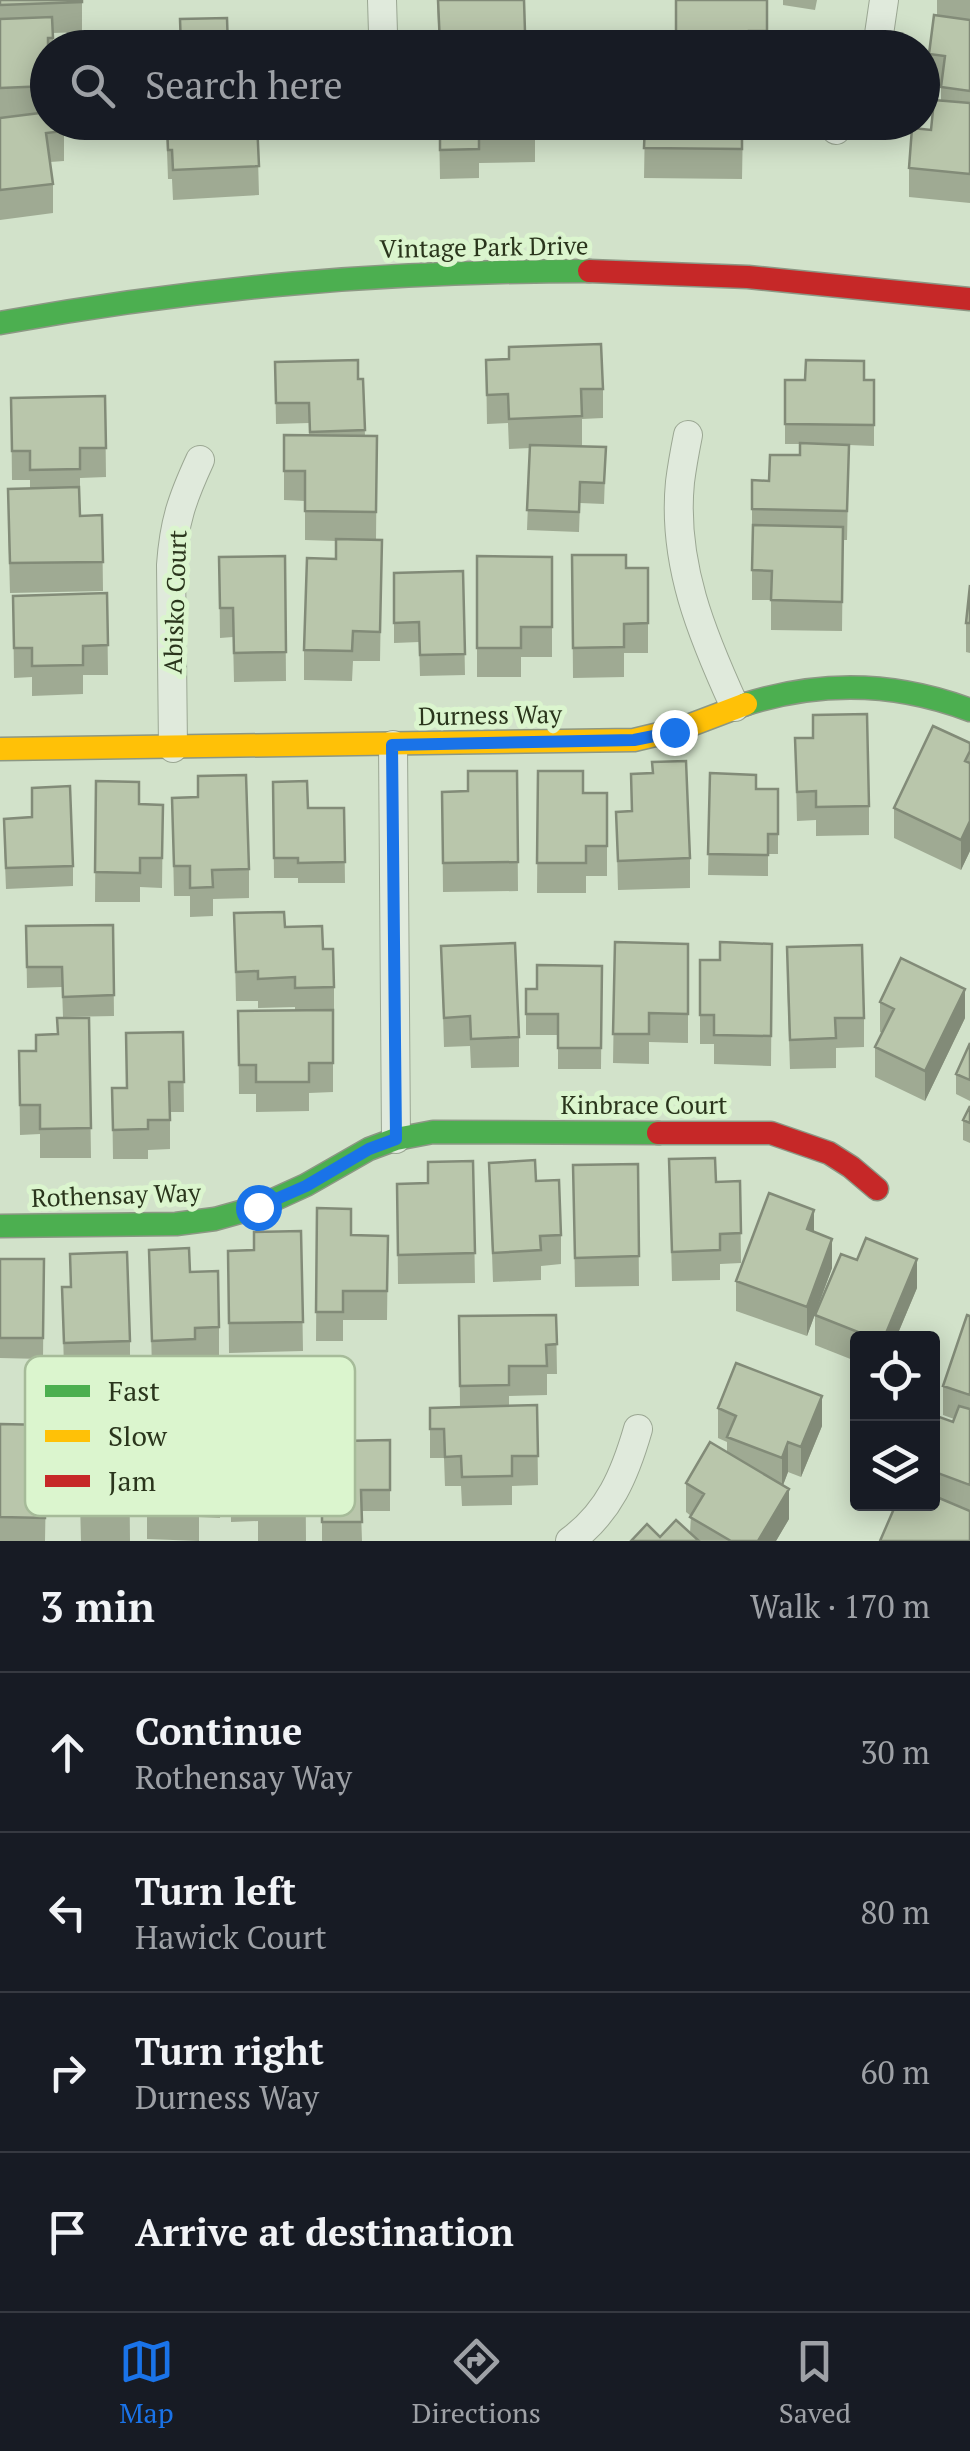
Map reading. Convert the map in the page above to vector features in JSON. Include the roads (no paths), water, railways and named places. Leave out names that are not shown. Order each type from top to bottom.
[{"type":"street","points":[[381,30],[382,0]]},
{"type":"street","points":[[880,30],[884,0]]},
{"type":"street","name":"Vintage Park Drive","points":[[0,323],[193,293],[353,278],[513,271],[673,273],[970,299]]},
{"type":"street","points":[[688,435],[680,483],[680,534],[688,583],[706,642],[735,707]]},
{"type":"street","name":"Abisko Court","points":[[173,748],[173,536],[180,503],[200,460]]},
{"type":"street","name":"Durness Way","points":[[0,749],[634,740],[674,732],[778,694],[833,686],[898,689],[970,710]]},
{"type":"street","points":[[392,745],[396,1139]]},
{"type":"street","name":"Kinbrace Court","points":[[396,1139],[432,1132],[772,1133],[813,1144],[849,1163],[877,1189]]},
{"type":"street","name":"Rothensay Way","points":[[0,1226],[176,1224],[215,1219],[306,1186],[369,1149],[396,1139]]},
{"type":"street","points":[[570,1541],[608,1503],[626,1469],[638,1430]]}]
